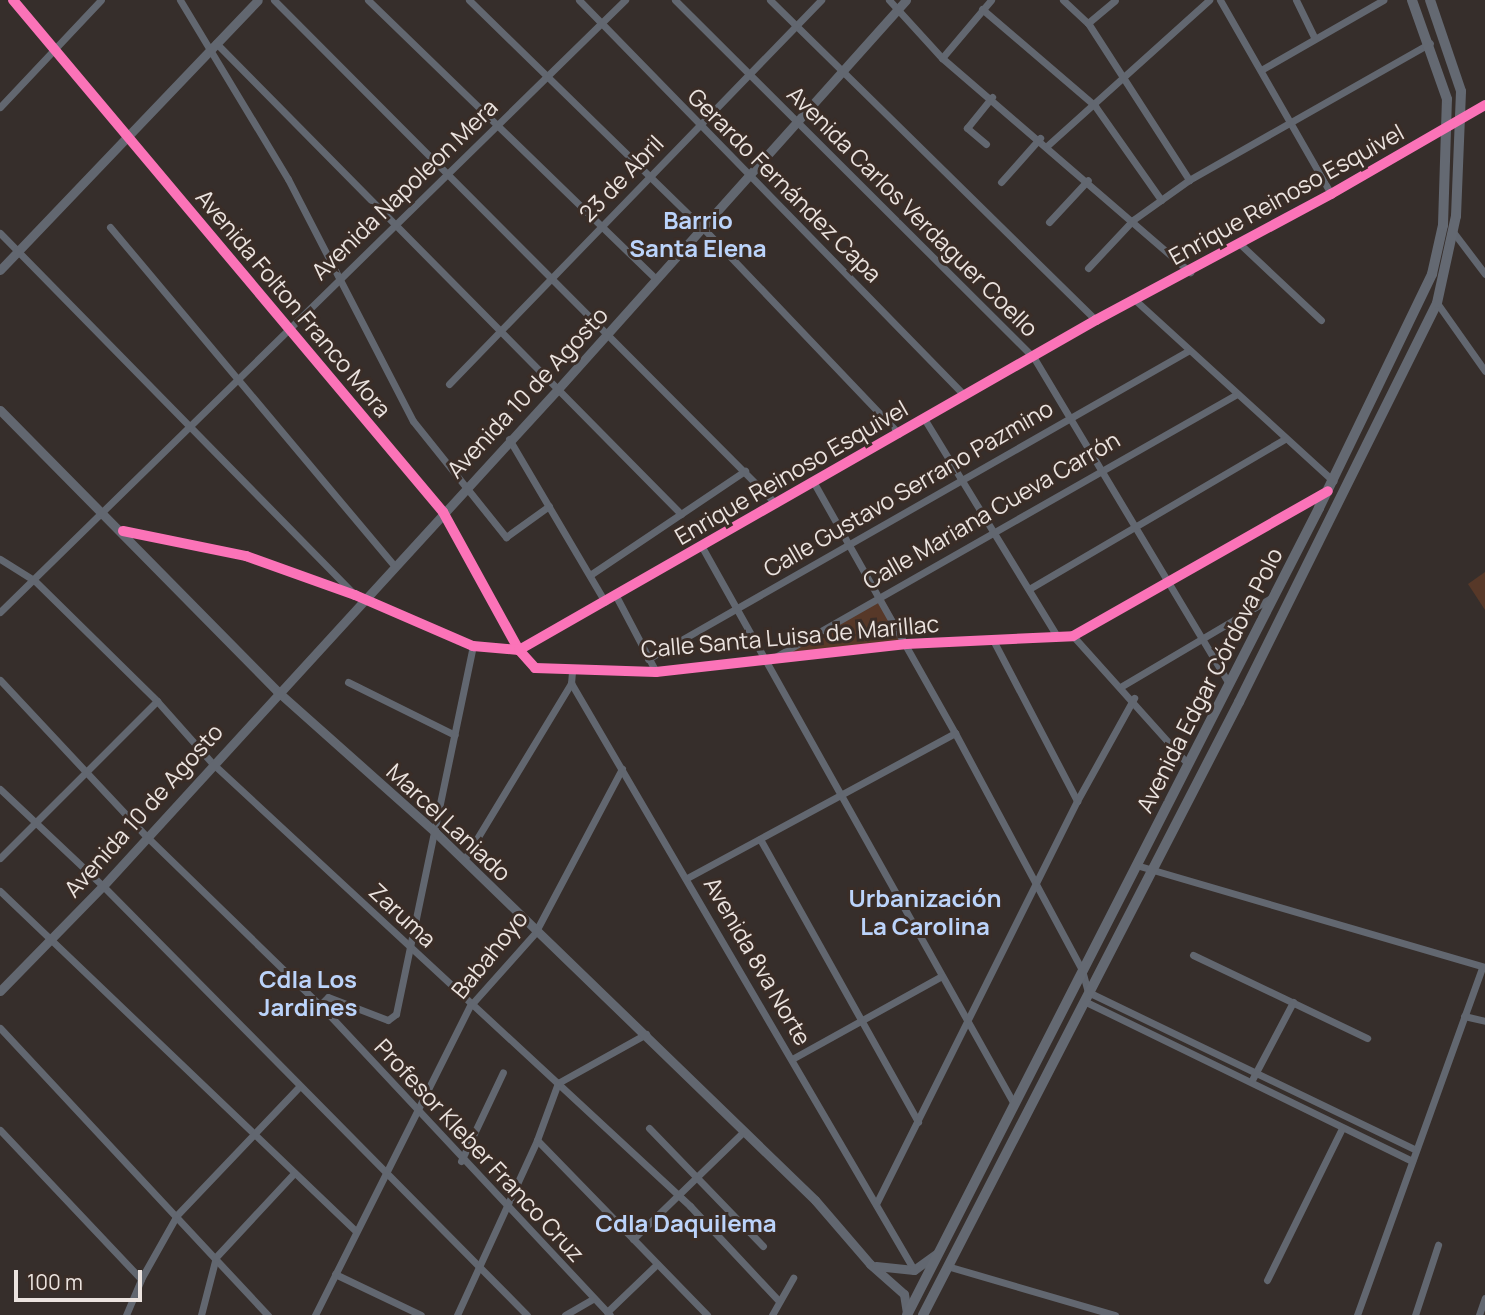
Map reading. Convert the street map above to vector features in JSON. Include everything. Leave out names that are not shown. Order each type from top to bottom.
[{"type":"main road","name":"Avenida Edgar Córdova Polo","points":[[907,1315],[1186,763],[1229,684],[1270,598],[1330,486],[1432,274],[1443,225],[1447,99],[1430,42],[1412,0]]},
{"type":"main road","name":"Avenida Edgar Córdova Polo","points":[[923,1315],[1437,303],[1454,233],[1461,90],[1430,0]]},
{"type":"street","name":"Avenida Folton Franco Mora","points":[[13,0],[288,331],[443,512],[519,650]]},
{"type":"street","points":[[0,107],[100,0]]},
{"type":"street","points":[[180,0],[213,46],[288,180],[337,280],[413,421],[506,537],[549,506]]},
{"type":"street","points":[[0,270],[125,134],[258,0]]},
{"type":"street","points":[[274,0],[776,505]]},
{"type":"street","points":[[368,0],[656,279]]},
{"type":"street","points":[[469,0],[703,228],[899,434]]},
{"type":"street","name":"Gerardo Fernández Capa","points":[[579,0],[698,126],[964,395]]},
{"type":"street","name":"Avenida Napoleon Mera","points":[[0,612],[625,0]]},
{"type":"street","name":"Avenida Carlos Verdaguer Coello","points":[[675,0],[1034,358],[1229,684]]},
{"type":"street","points":[[770,0],[1096,320]]},
{"type":"street","name":"23 de Abril","points":[[450,384],[500,329],[821,0]]},
{"type":"street","points":[[889,0],[942,58],[1040,138],[1190,272]]},
{"type":"street","name":"Avenida 10 de Agosto","points":[[0,991],[47,940],[103,886],[359,597],[394,566],[558,388],[799,123],[906,0]]},
{"type":"street","points":[[942,58],[991,0]]},
{"type":"street","points":[[1063,0],[1088,23],[1189,180]]},
{"type":"street","points":[[1088,23],[1115,0]]},
{"type":"street","points":[[1048,145],[1095,106],[1209,0]]},
{"type":"street","points":[[1220,0],[1288,124],[1331,194]]},
{"type":"street","points":[[1296,0],[1315,39]]},
{"type":"street","points":[[1261,71],[1383,0]]},
{"type":"street","points":[[982,9],[1095,106],[1161,200]]},
{"type":"street","points":[[1088,268],[1133,219],[1189,180],[1430,42]]},
{"type":"street","points":[[213,46],[396,222],[681,514]]},
{"type":"street","points":[[986,144],[967,128],[992,97]]},
{"type":"street","name":"Enrique Reinoso Esquivel","points":[[519,650],[925,420],[964,395],[1034,358],[1096,320],[1190,272],[1485,105]]},
{"type":"street","points":[[1001,182],[1040,138]]},
{"type":"street","points":[[1049,222],[1088,180]]},
{"type":"street","points":[[110,227],[394,566]]},
{"type":"street","points":[[0,233],[188,429],[359,597]]},
{"type":"street","points":[[1454,233],[1485,274]]},
{"type":"street","points":[[1240,244],[1321,320]]},
{"type":"street","points":[[1134,299],[1285,439],[1330,486],[1170,583],[1073,636],[1134,698],[1186,763]]},
{"type":"street","points":[[1437,303],[1485,371]]},
{"type":"street","name":"Calle Gustavo Serrano Pazmino","points":[[649,659],[851,541],[1188,351]]},
{"type":"street","name":"Calle Mariana Cueva Carrón","points":[[766,662],[1237,394]]},
{"type":"street","name":"Marcel Laniado","points":[[0,410],[123,531],[277,691],[435,832],[536,933],[646,1034],[815,1200],[870,1264],[904,1294],[907,1315]]},
{"type":"street","points":[[925,420],[963,480],[991,533],[1057,636]]},
{"type":"street","points":[[509,439],[606,602]]},
{"type":"street","points":[[1029,589],[1285,439]]},
{"type":"street","points":[[590,575],[745,471]]},
{"type":"street","points":[[814,483],[851,541],[1082,970],[1086,996]]},
{"type":"street","points":[[123,531],[246,556],[359,597],[473,646],[519,650]]},
{"type":"street","points":[[702,547],[738,607],[766,662],[942,976],[966,1025],[1014,1104]]},
{"type":"street","name":"Zaruma","points":[[0,559],[34,580],[157,701],[212,763],[470,1006],[558,1083],[679,1196],[779,1301]]},
{"type":"street","points":[[616,596],[656,672]]},
{"type":"street","points":[[1122,686],[1270,598]]},
{"type":"street","name":"Calle Santa Luisa de Marillac","points":[[519,650],[535,668],[572,672],[656,672],[766,662],[906,644],[1073,636]]},
{"type":"street","points":[[993,640],[1077,801]]},
{"type":"street","points":[[320,1005],[328,997],[393,1019],[473,646]]},
{"type":"street","points":[[464,860],[571,683],[572,672]]},
{"type":"street","name":"Profesor Kleber Franco Cruz","points":[[0,681],[88,771],[146,836],[320,1005],[461,1161],[608,1313]]},
{"type":"street","points":[[348,682],[455,735]]},
{"type":"street","name":"Avenida 8va Norte","points":[[571,683],[914,1270]]},
{"type":"street","points":[[876,1204],[1037,886],[1077,801],[1134,698]]},
{"type":"street","points":[[0,858],[157,701]]},
{"type":"street","points":[[687,878],[955,733]]},
{"type":"street","name":"Babahoyo","points":[[315,1315],[383,1173],[470,1006],[536,933],[622,769]]},
{"type":"street","points":[[0,789],[34,825],[103,886],[298,1088],[527,1315]]},
{"type":"street","points":[[760,839],[918,1122]]},
{"type":"street","points":[[1136,864],[1484,967],[1357,1315]]},
{"type":"street","points":[[0,891],[47,940],[254,1132],[356,1231]]},
{"type":"street","points":[[1193,954],[1367,1038]]},
{"type":"street","points":[[792,1059],[942,976]]},
{"type":"street","points":[[1086,996],[1416,1150]]},
{"type":"street","points":[[1086,996],[1250,1085],[1412,1161]]},
{"type":"street","points":[[1250,1085],[1293,1002]]},
{"type":"street","points":[[1464,1016],[1485,1021]]},
{"type":"street","points":[[0,1027],[268,1315]]},
{"type":"street","points":[[457,1315],[537,1140],[558,1083],[646,1034]]},
{"type":"street","points":[[461,1161],[503,1072]]},
{"type":"street","points":[[126,1315],[141,1279],[177,1215],[298,1088]]},
{"type":"street","points":[[649,1128],[763,1246]]},
{"type":"street","points":[[1267,1280],[1342,1128]]},
{"type":"street","points":[[633,1239],[744,1131]]},
{"type":"street","points":[[1,1133],[141,1279]]},
{"type":"street","points":[[537,1140],[704,1312],[695,1315]]},
{"type":"street","points":[[201,1315],[216,1257],[294,1173]]},
{"type":"street","points":[[1415,1315],[1438,1245]]},
{"type":"street","points":[[870,1264],[914,1270],[939,1250]]},
{"type":"street","points":[[608,1313],[657,1264]]},
{"type":"street","points":[[947,1265],[1115,1315]]},
{"type":"street","points":[[335,1274],[421,1315]]},
{"type":"street","points":[[772,1315],[793,1278]]},
{"type":"street","points":[[1479,1315],[1485,1298]]},
{"type":"street","points":[[565,1315],[593,1299]]},
{"type":"shaded area","points":[[1485,572],[1485,610],[1468,584]]},
{"type":"shaded area","points":[[883,598],[911,648],[770,663]]},
{"type":"cycle path","points":[[13,0],[443,512],[519,650],[535,668],[656,672],[906,644],[1073,636],[1328,491]]},
{"type":"cycle path","points":[[123,531],[246,556],[355,595],[473,646],[519,650],[1096,320],[1331,194],[1485,105]]},
{"type":"district","name":"Barrio Santa Elena","points":[[698,234]]},
{"type":"district","name":"Urbanización La Carolina","points":[[925,912]]},
{"type":"district","name":"Cdla Los Jardines","points":[[308,993]]},
{"type":"district","name":"Cdla Daquilema","points":[[686,1223]]}]
